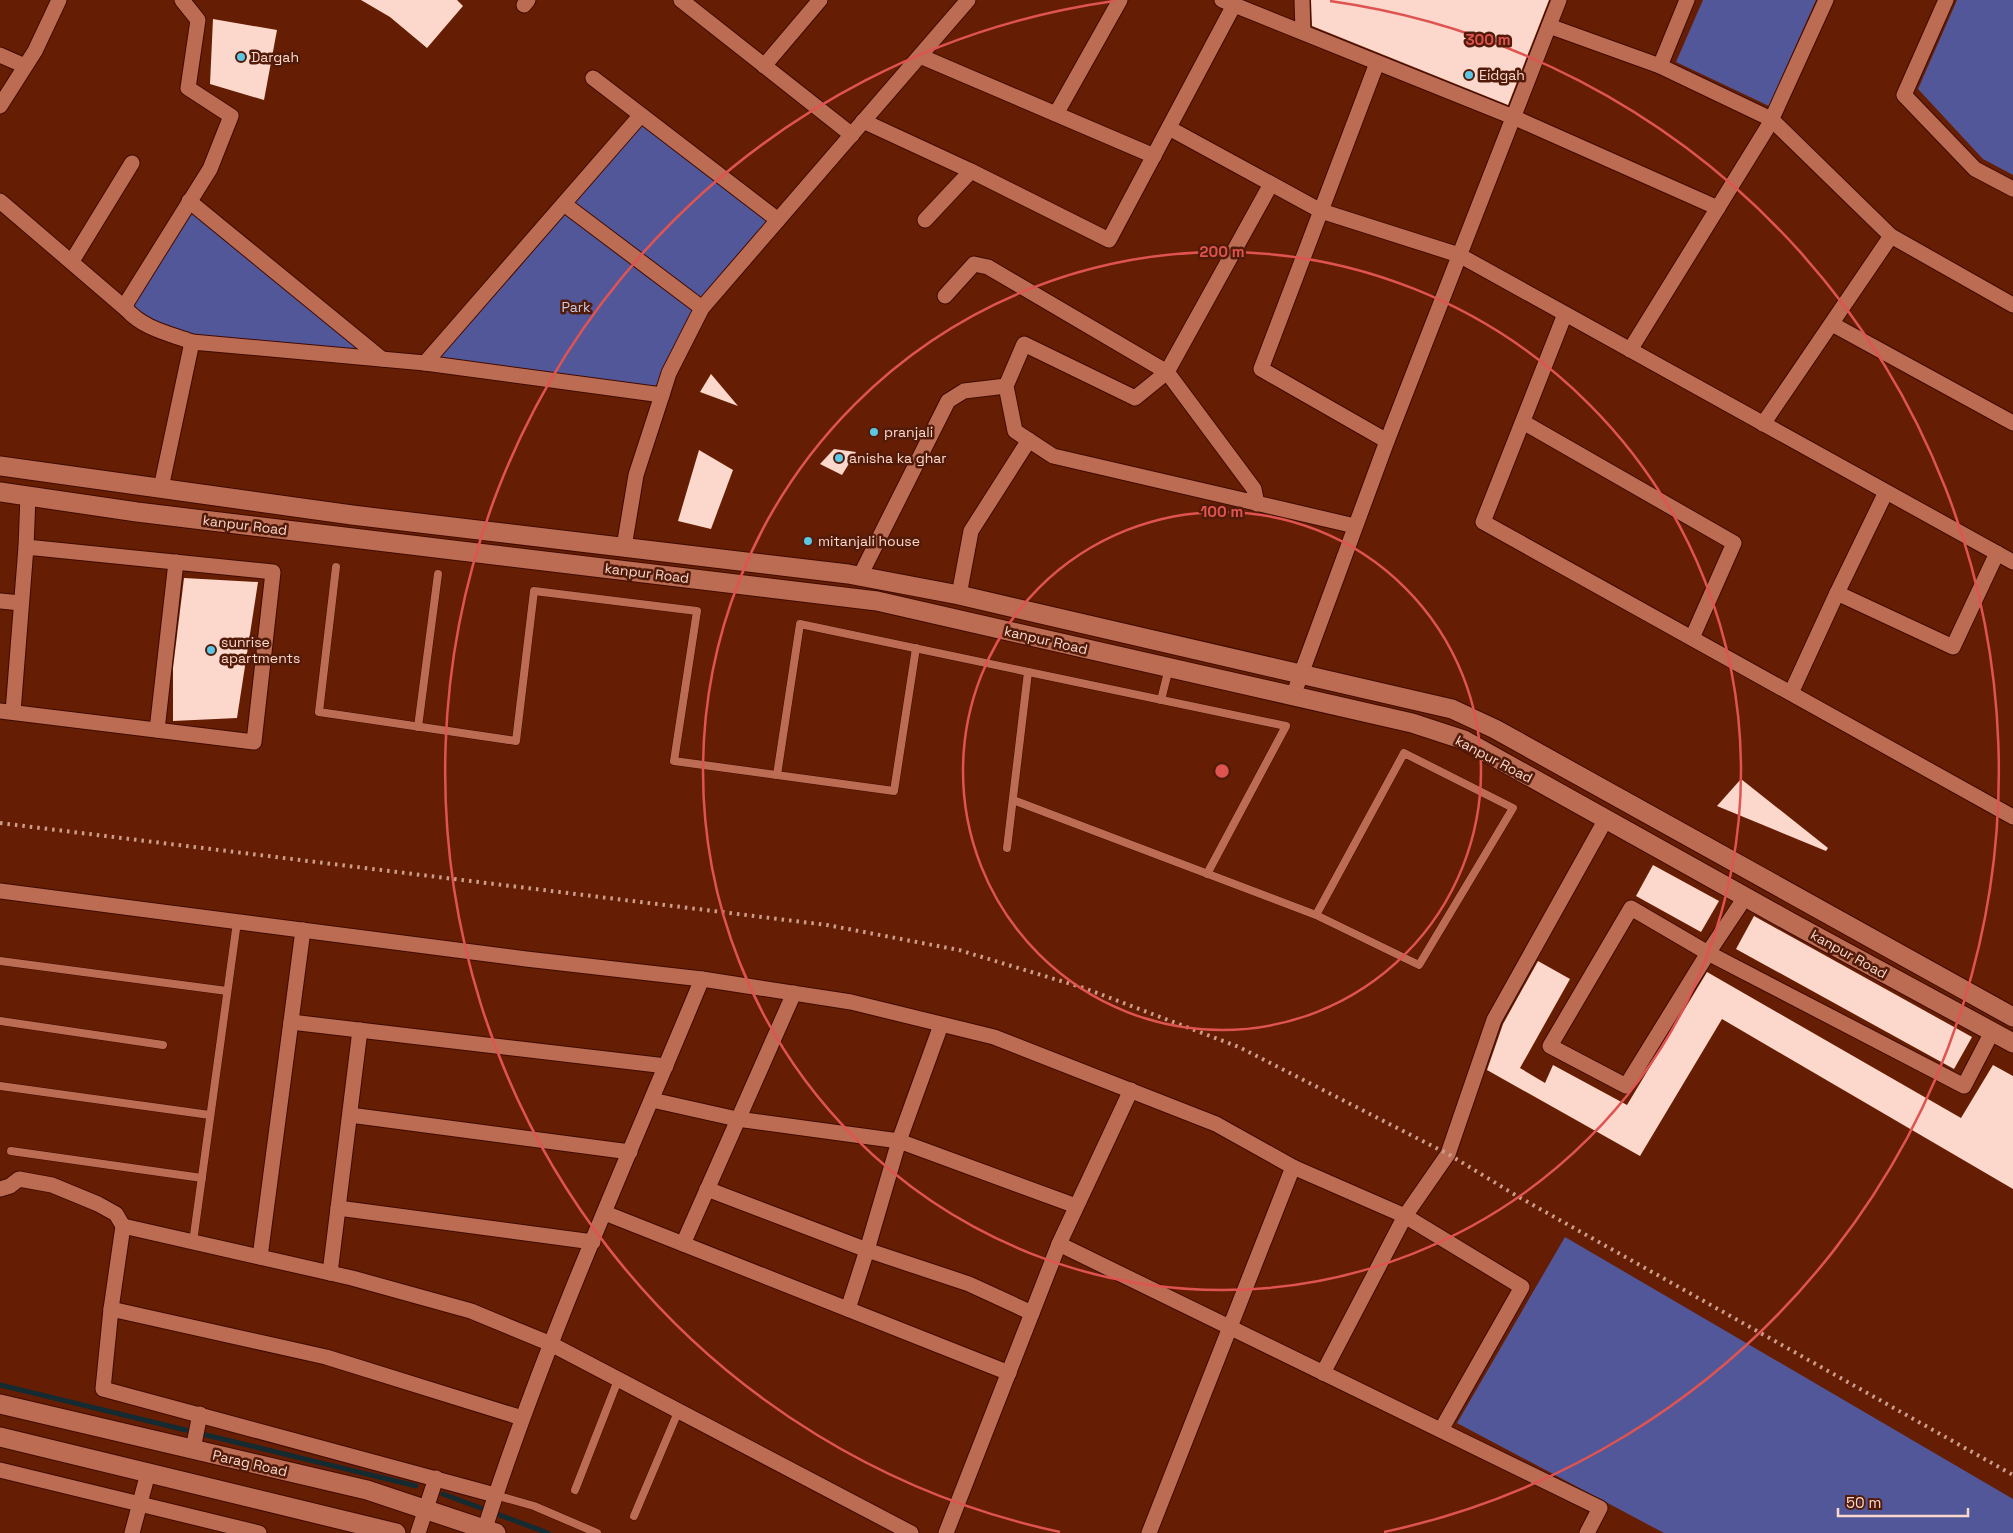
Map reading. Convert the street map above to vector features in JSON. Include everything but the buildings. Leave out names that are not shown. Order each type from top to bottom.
[{"type":"street","points":[[0,106],[41,38],[59,0]]},
{"type":"street","points":[[126,309],[127,302],[210,169],[231,116],[188,88],[198,20],[182,0]]},
{"type":"street","points":[[681,0],[852,135]]},
{"type":"street","points":[[764,66],[820,0]]},
{"type":"street","points":[[624,547],[636,475],[669,373],[702,308],[968,0]]},
{"type":"street","points":[[1056,114],[1120,0]]},
{"type":"street","points":[[1302,0],[1302,32]]},
{"type":"street","points":[[1293,696],[1387,440],[1559,0]]},
{"type":"street","points":[[1660,66],[1687,0]]},
{"type":"street","points":[[1630,350],[1771,119],[1826,0]]},
{"type":"street","points":[[1946,0],[1904,95],[1975,168],[2013,189]]},
{"type":"street","points":[[863,121],[971,171],[1109,240],[1169,128],[1228,2],[1513,117],[1718,208]]},
{"type":"street","points":[[1549,26],[1660,66],[1771,119],[1891,236],[2013,305]]},
{"type":"street","points":[[0,55],[25,66]]},
{"type":"street","points":[[920,56],[1154,156]]},
{"type":"street","points":[[1377,63],[1261,369],[1387,440]]},
{"type":"street","points":[[593,78],[778,220]]},
{"type":"street","points":[[425,363],[641,115]]},
{"type":"street","points":[[1169,128],[1321,211],[1459,256],[2013,562]]},
{"type":"street","points":[[72,261],[132,163]]},
{"type":"street","points":[[925,220],[971,171]]},
{"type":"street","points":[[1271,184],[1167,372],[1135,398],[1024,344],[1006,386],[1015,431],[1053,456],[1356,526]]},
{"type":"street","points":[[0,200],[72,261],[134,318],[150,328],[192,342],[425,363],[662,395]]},
{"type":"street","points":[[189,202],[382,359]]},
{"type":"street","points":[[564,204],[702,308]]},
{"type":"street","points":[[1763,424],[1891,236]]},
{"type":"street","points":[[945,296],[974,264],[988,267],[1167,372],[1254,489],[1258,504]]},
{"type":"street","points":[[1565,314],[1483,522],[2013,816]]},
{"type":"street","points":[[1832,324],[2013,423]]},
{"type":"street","points":[[161,488],[192,342]]},
{"type":"street","points":[[860,576],[948,402],[964,391],[1006,386]]},
{"type":"street","points":[[1523,422],[1734,543],[1692,638]]},
{"type":"street","points":[[959,595],[971,531],[1029,440]]},
{"type":"street","points":[[0,466],[352,515],[860,576],[959,595],[1452,709],[1495,729],[2013,1017]]},
{"type":"street","name":"kanpur Road","points":[[0,492],[147,513],[877,601],[1412,723],[1464,740],[1777,915],[2013,1043]]},
{"type":"street","points":[[1791,693],[1886,492]]},
{"type":"street","points":[[26,547],[273,572],[254,742],[7,712],[22,603],[28,496]]},
{"type":"street","points":[[602,568],[605,545]]},
{"type":"street","points":[[1837,593],[1952,648],[1997,554]]},
{"type":"street","points":[[707,580],[711,558]]},
{"type":"street","points":[[157,730],[176,562]]},
{"type":"street","points":[[0,601],[22,603]]},
{"type":"street","points":[[1323,1373],[1405,1216],[1448,1154],[1494,1020],[1606,819]]},
{"type":"street","points":[[0,891],[702,979],[851,1002],[994,1037],[1216,1124],[1293,1167],[1405,1216],[1522,1288],[1441,1430]]},
{"type":"street","points":[[1777,915],[1794,895]]},
{"type":"street","points":[[1746,896],[1708,953],[1626,1086],[1550,1046],[1631,908],[1708,953],[1964,1086],[1992,1032]]},
{"type":"street","points":[[260,1257],[303,930]]},
{"type":"street","points":[[490,1530],[495,1494],[522,1418],[702,979]]},
{"type":"street","points":[[683,1244],[794,993]]},
{"type":"street","points":[[291,1022],[666,1066]]},
{"type":"street","points":[[848,1310],[899,1141],[941,1025]]},
{"type":"street","points":[[330,1273],[360,1030]]},
{"type":"street","points":[[946,1533],[1059,1244],[1131,1090]]},
{"type":"street","points":[[652,1100],[737,1119],[899,1141],[1076,1206]]},
{"type":"street","points":[[350,1115],[630,1152]]},
{"type":"street","points":[[1149,1533],[1293,1167]]},
{"type":"street","points":[[0,1189],[10,1186],[19,1179],[52,1185],[98,1204],[116,1214],[123,1226],[111,1309],[103,1389],[495,1494]]},
{"type":"street","points":[[707,1189],[866,1250],[969,1284],[1032,1313]]},
{"type":"street","points":[[338,1208],[593,1242]]},
{"type":"street","points":[[605,1213],[1009,1373]]},
{"type":"street","points":[[123,1226],[330,1273],[470,1311],[551,1344],[911,1533]]},
{"type":"street","points":[[1059,1244],[1600,1508],[1587,1533]]},
{"type":"street","points":[[111,1309],[326,1357],[522,1418]]},
{"type":"street","name":"Parag Road","points":[[0,1404],[368,1490],[490,1530]]},
{"type":"street","points":[[193,1449],[200,1414]]},
{"type":"street","points":[[0,1437],[396,1533]]},
{"type":"street","points":[[0,1470],[259,1533]]},
{"type":"street","points":[[132,1533],[148,1472]]},
{"type":"street","points":[[418,1533],[436,1478]]},
{"type":"lane","points":[[336,567],[319,712],[516,741],[534,591],[697,611],[674,761],[894,791],[916,648]]},
{"type":"lane","points":[[418,727],[438,574]]},
{"type":"lane","points":[[777,775],[800,624],[1286,726],[1207,874]]},
{"type":"lane","points":[[1162,700],[1169,668]]},
{"type":"lane","points":[[1007,848],[1028,672]]},
{"type":"lane","points":[[1012,800],[1316,915],[1419,965],[1513,808],[1404,753],[1316,915]]},
{"type":"lane","points":[[193,1242],[237,922]]},
{"type":"lane","points":[[0,961],[227,991]]},
{"type":"lane","points":[[0,1021],[163,1045]]},
{"type":"lane","points":[[0,1086],[210,1115]]},
{"type":"lane","points":[[11,1151],[202,1178]]},
{"type":"lane","points":[[575,1490],[618,1380]]},
{"type":"lane","points":[[634,1516],[678,1412]]},
{"type":"lane","points":[[495,1494],[534,1506],[597,1533]]},
{"type":"green space","points":[[1703,0],[1816,0],[1769,106],[1676,62]]},
{"type":"green space","points":[[1957,0],[2013,0],[2013,175],[1983,159],[1918,89]]},
{"type":"green space","name":"Park","points":[[641,115],[778,220],[702,308],[662,395],[425,363]]},
{"type":"green space","points":[[189,201],[368,357],[192,342],[126,309]]},
{"type":"green space","points":[[1565,1237],[2013,1499],[2013,1533],[1664,1533],[1457,1423]]},
{"type":"waterway","points":[[0,1385],[416,1486]]},
{"type":"waterway","points":[[443,1494],[548,1533]]},
{"type":"railway","points":[[0,823],[827,925],[959,950],[1084,988],[1239,1047],[1448,1154],[1517,1196],[2013,1475]]},
{"type":"place","name":"Dargah","points":[[241,57]]},
{"type":"place","name":"Eidgah","points":[[1469,75]]},
{"type":"place","name":"pranjali","points":[[874,432]]},
{"type":"place","name":"anisha ka ghar","points":[[839,458]]},
{"type":"place","name":"mitanjali house","points":[[808,541]]},
{"type":"place","name":"sunrise apartments","points":[[211,650]]}]
